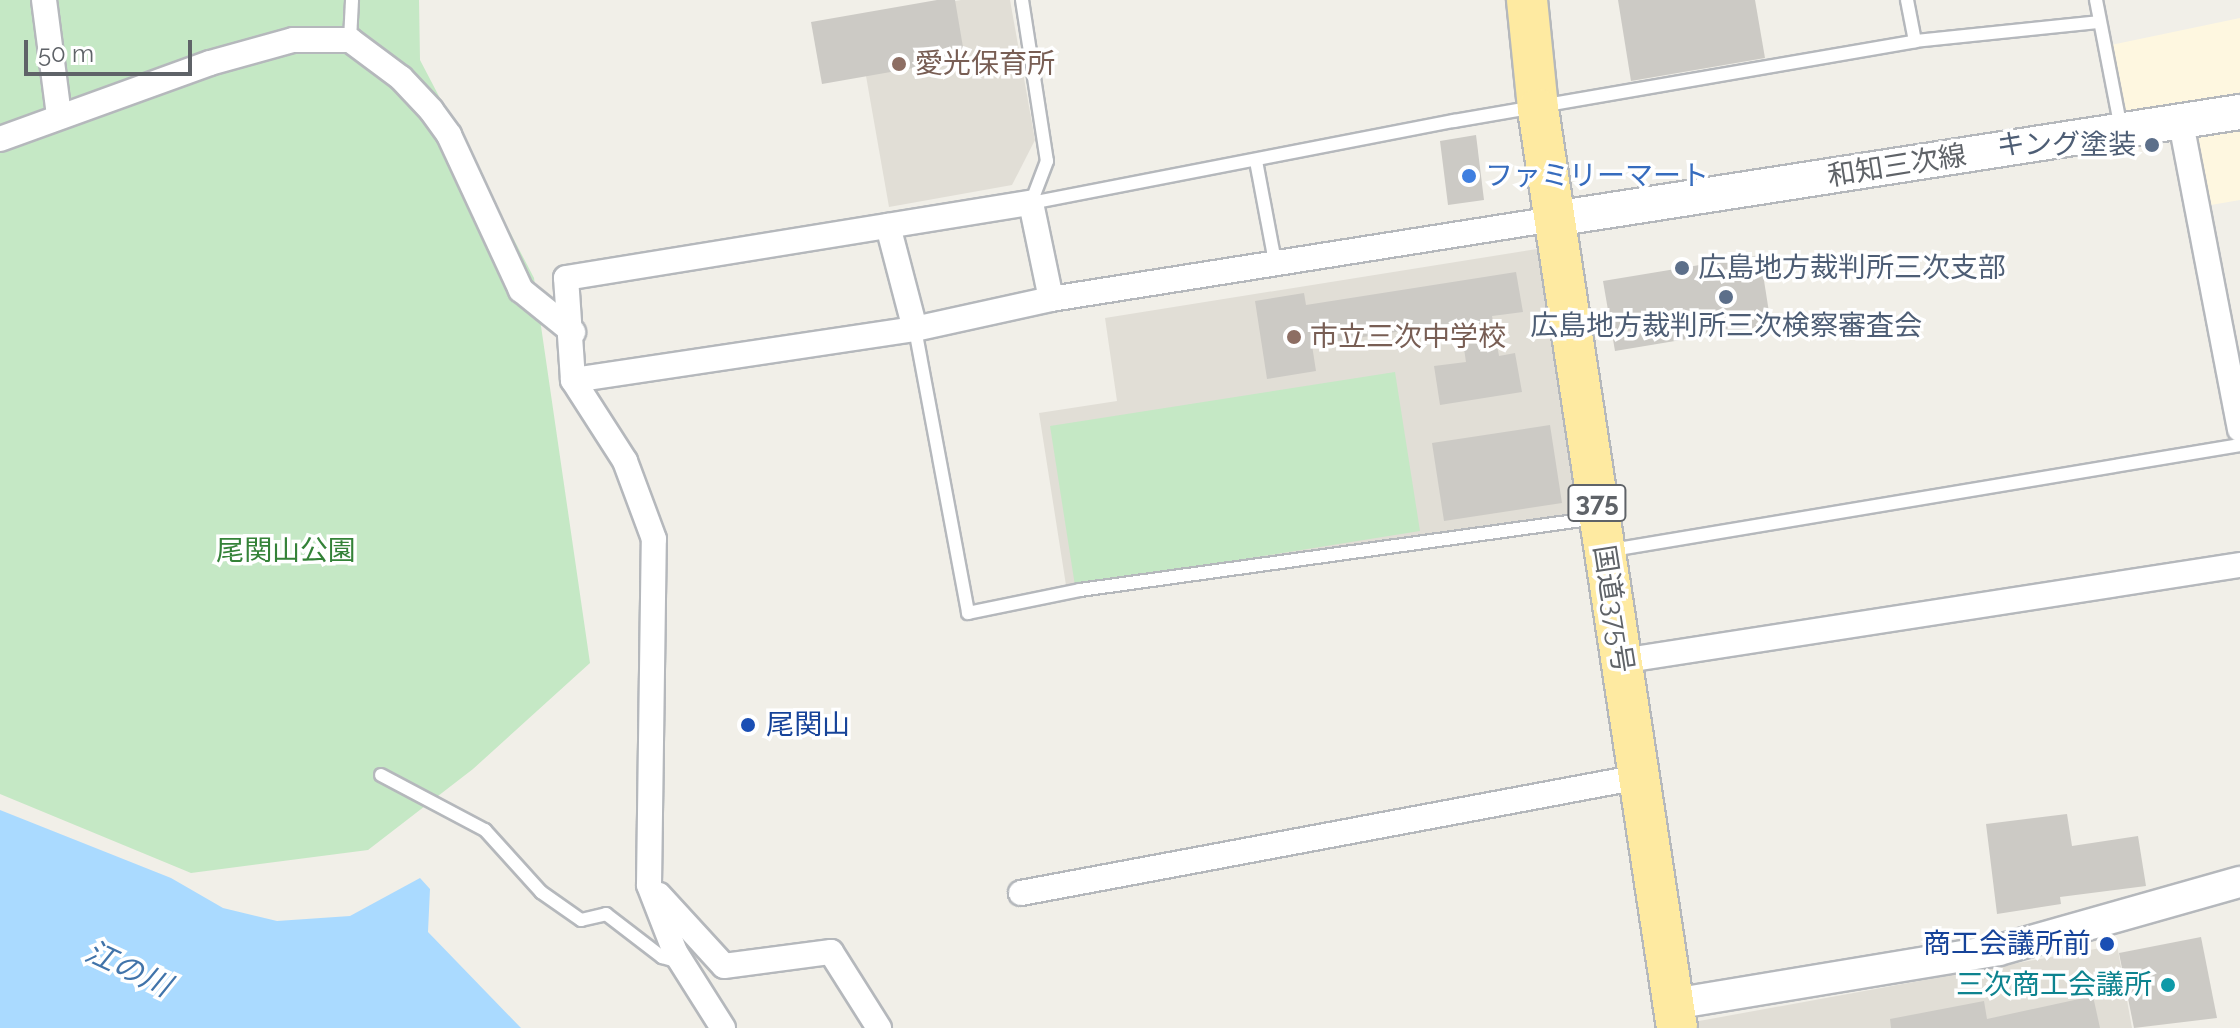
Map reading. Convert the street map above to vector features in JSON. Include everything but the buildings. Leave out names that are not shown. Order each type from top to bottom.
[{"type":"highway","name":"国道375号","points":[[1527,0],[1538,109],[1554,219],[1675,1016]]},
{"type":"main road","name":"和知三次線","points":[[1554,219],[2240,112]]},
{"type":"street","points":[[44,0],[59,115]]},
{"type":"street","points":[[0,139],[59,115],[293,40],[350,40],[401,78],[431,110],[449,135],[521,290],[573,332]]},
{"type":"street","points":[[2181,123],[2240,429]]},
{"type":"street","points":[[723,1028],[682,963],[649,885],[654,539],[625,461],[573,380],[573,332],[566,278],[1031,203],[1051,299]]},
{"type":"street","points":[[573,380],[915,329],[1051,299],[1554,219]]},
{"type":"street","points":[[888,226],[915,329]]},
{"type":"street","points":[[1621,661],[2240,565]]},
{"type":"street","points":[[1021,893],[1639,777]]},
{"type":"street","points":[[1675,1016],[1999,950],[2240,882]]},
{"type":"street","points":[[649,885],[724,966],[831,952],[879,1028]]},
{"type":"lane","points":[[350,40],[352,0]]},
{"type":"lane","points":[[1022,0],[1047,161],[1031,203]]},
{"type":"lane","points":[[1907,0],[1915,41]]},
{"type":"lane","points":[[2096,0],[2121,132]]},
{"type":"lane","points":[[1031,203],[1915,41],[2099,22]]},
{"type":"lane","points":[[1256,161],[1275,262]]},
{"type":"lane","points":[[915,329],[968,613],[1080,590],[1602,534],[2240,445]]},
{"type":"lane","points":[[381,775],[485,830],[541,892],[581,920],[606,914],[662,957],[682,963]]},
{"type":"shaded area","points":[[961,0],[1010,0],[1035,140],[1012,185],[889,207],[856,19]]},
{"type":"shaded area","points":[[2240,18],[2240,200],[2205,206],[2185,111],[2124,122],[2111,45]]},
{"type":"shaded area","points":[[1537,249],[1580,516],[1068,598],[1039,413],[1117,401],[1105,318]]},
{"type":"shaded area","points":[[2117,945],[2132,1028],[1689,1028],[1688,1023]]},
{"type":"green space","name":"尾関山公園","points":[[0,0],[419,0],[420,60],[534,278],[590,663],[473,769],[368,850],[191,873],[0,794]]},
{"type":"green space","points":[[1395,372],[1420,531],[1075,586],[1050,426]]},
{"type":"water","name":"江の川","points":[[0,810],[171,878],[223,908],[277,921],[350,916],[420,878],[430,889],[428,932],[521,1028],[0,1028]]},
{"type":"place","name":"愛光保育所","points":[[899,64]]},
{"type":"place","name":"キング塗装","points":[[2152,145]]},
{"type":"place","name":"ファミリーマート","points":[[1469,176]]},
{"type":"place","name":"広島地方裁判所三次支部","points":[[1682,268]]},
{"type":"place","name":"広島地方裁判所三次検察審査会","points":[[1726,297]]},
{"type":"place","name":"市立三次中学校","points":[[1294,337]]},
{"type":"place","name":"尾関山","points":[[748,725]]},
{"type":"place","name":"商工会議所前","points":[[2107,944]]},
{"type":"place","name":"三次商工会議所","points":[[2168,985]]}]
